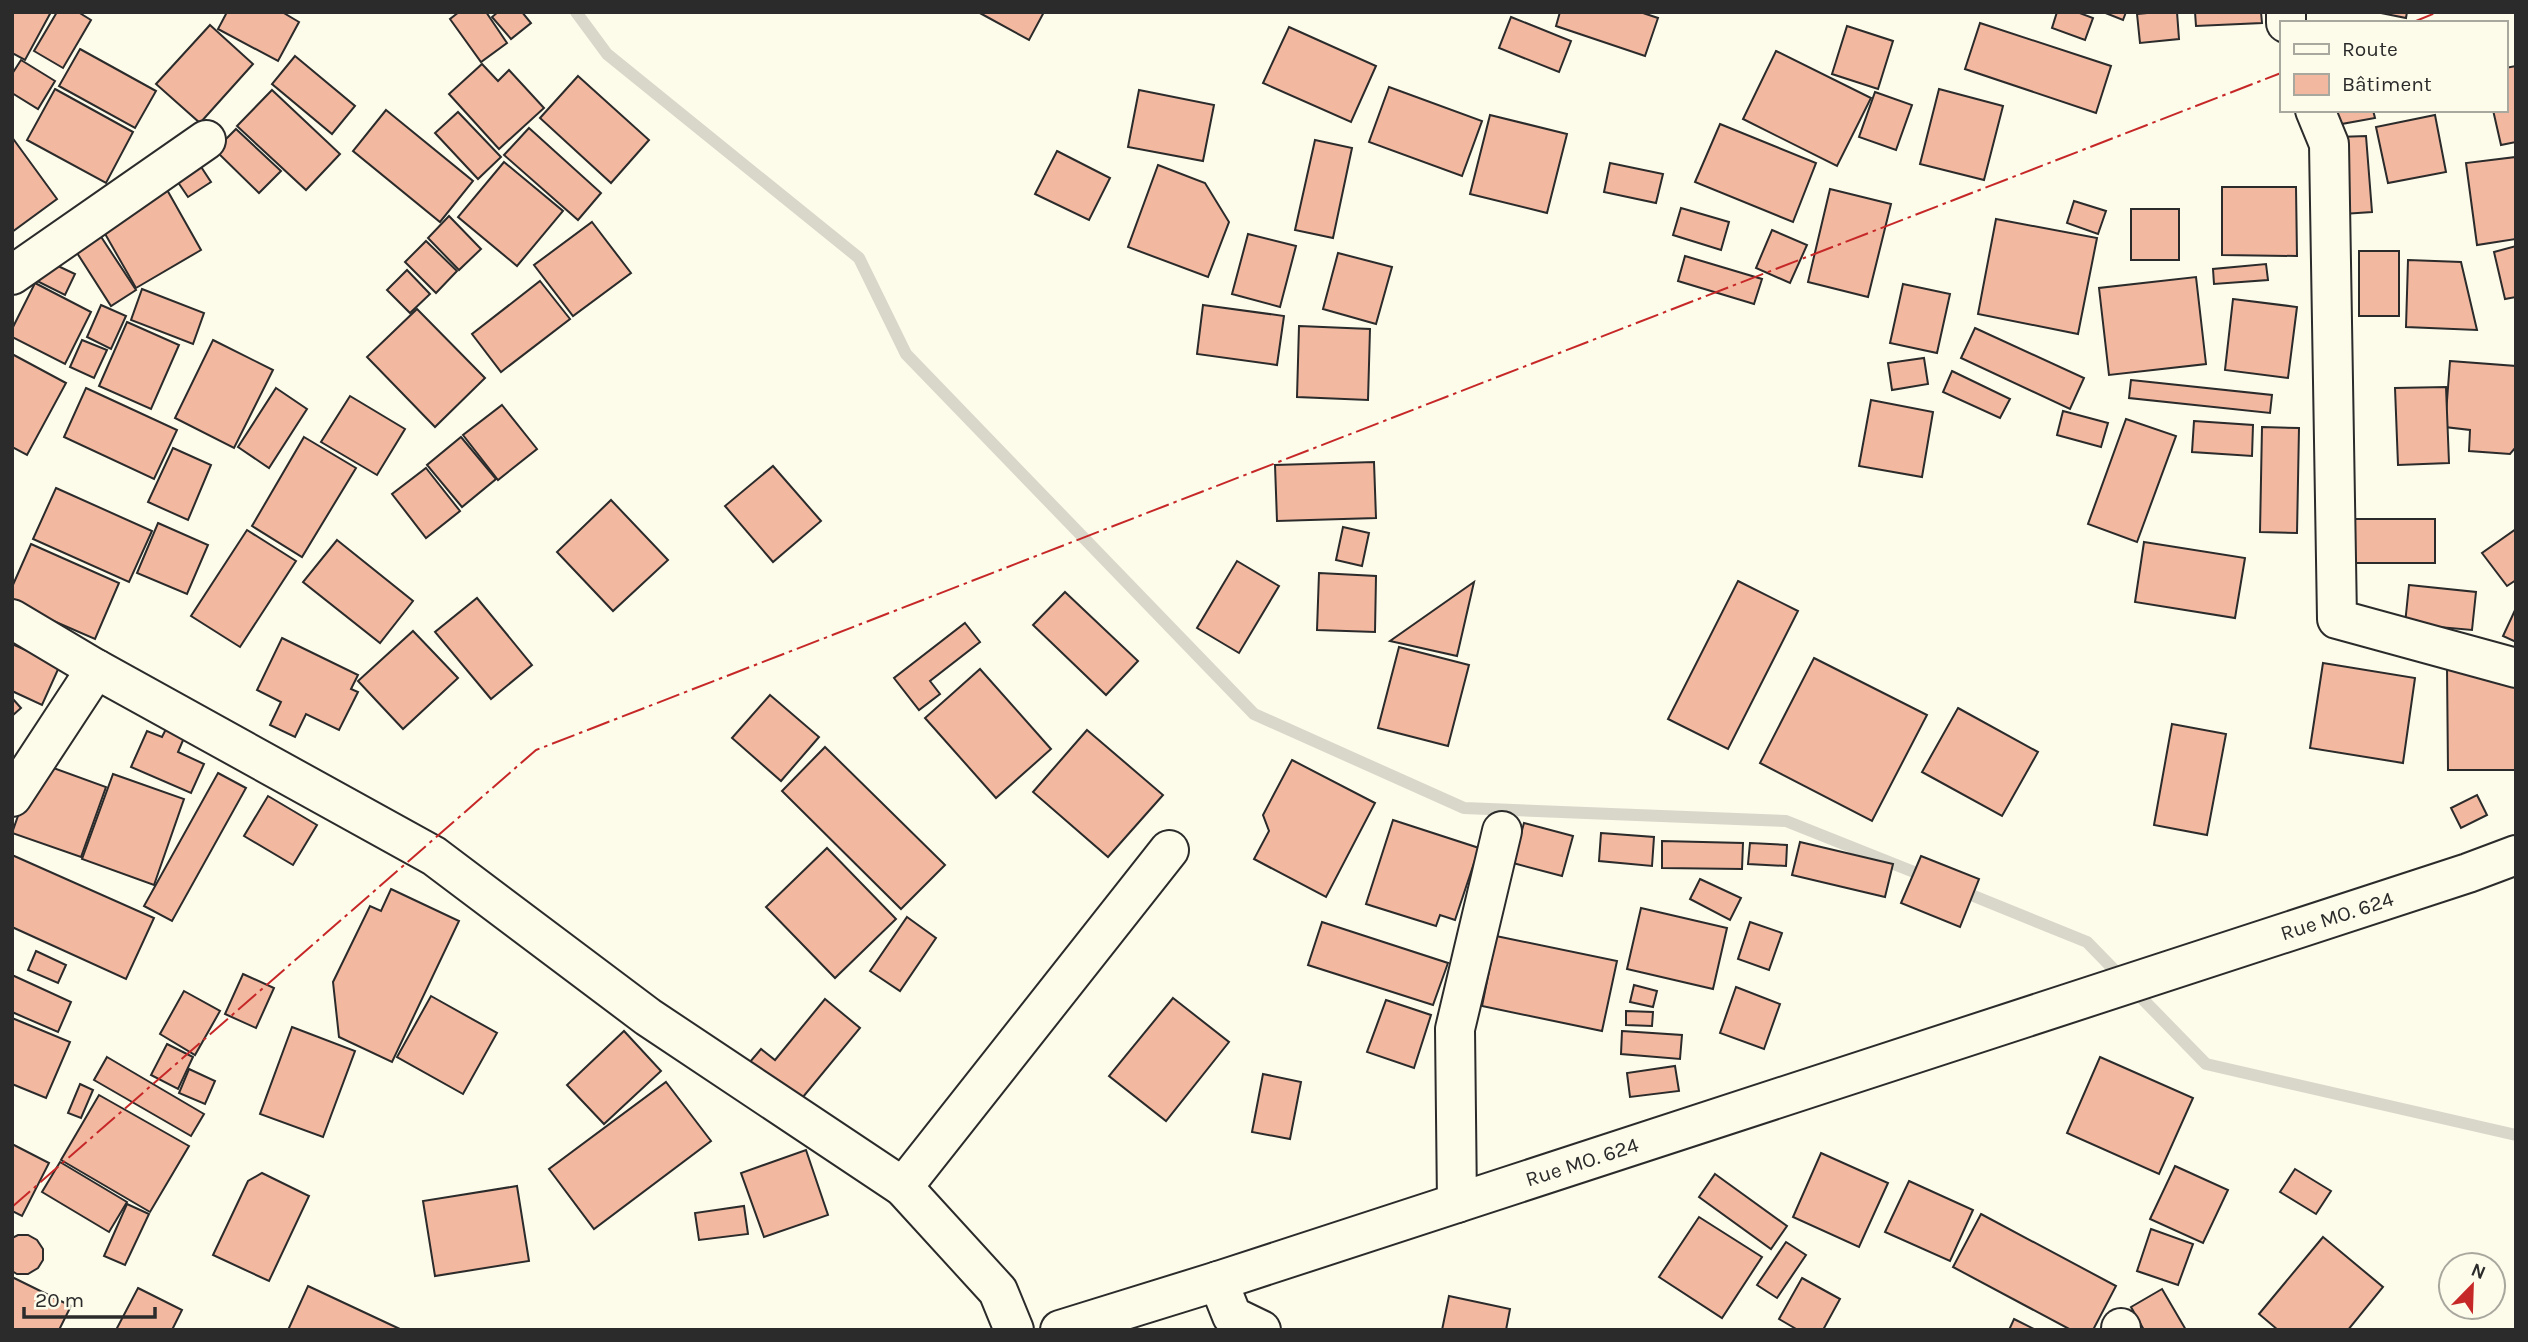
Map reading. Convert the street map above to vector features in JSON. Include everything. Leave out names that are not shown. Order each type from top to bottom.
[{"type":"street","points":[[2316,112],[2329,144],[2337,618],[2516,668]]},
{"type":"street","points":[[12,275],[205,140]]},
{"type":"street","points":[[12,619],[434,856],[648,1017],[903,1187],[998,1291],[1014,1330]]},
{"type":"street","points":[[12,797],[96,668]]},
{"type":"street","points":[[1457,1203],[1455,1029],[1502,831]]},
{"type":"street","points":[[903,1187],[1169,850]]},
{"type":"street","name":"Rue MO. 624","points":[[1060,1330],[2157,975],[2516,855]]},
{"type":"street","points":[[1218,1281],[1232,1316],[1261,1330]]},
{"type":"building","points":[[13,12],[51,12],[25,60],[12,53]]},
{"type":"building","points":[[57,12],[78,12],[91,20],[63,68],[34,51]]},
{"type":"building","points":[[227,12],[282,12],[299,22],[278,61],[218,29]]},
{"type":"building","points":[[459,12],[486,12],[507,43],[481,62],[450,19]]},
{"type":"building","points":[[498,12],[522,12],[531,23],[511,39],[492,17]]},
{"type":"building","points":[[978,12],[1044,12],[1029,40]]},
{"type":"building","points":[[1560,12],[1640,12],[1658,18],[1645,56],[1556,26]]},
{"type":"building","points":[[2057,12],[2077,12],[2093,18],[2085,40],[2052,28]]},
{"type":"building","points":[[2103,12],[2126,12],[2123,20]]},
{"type":"building","points":[[2177,12],[2179,39],[2140,43],[2137,14]]},
{"type":"building","points":[[2195,12],[2261,12],[2262,23],[2196,26]]},
{"type":"building","points":[[2376,12],[2407,12],[2406,18]]},
{"type":"building","points":[[1511,17],[1571,41],[1559,72],[1499,48]]},
{"type":"building","points":[[1980,23],[2111,66],[2096,113],[1965,69]]},
{"type":"building","points":[[210,25],[253,64],[200,123],[156,84]]},
{"type":"building","points":[[1847,26],[1893,41],[1878,89],[1832,74]]},
{"type":"building","points":[[1289,27],[1376,66],[1351,122],[1263,83]]},
{"type":"building","points":[[80,49],[156,91],[135,128],[59,86]]},
{"type":"building","points":[[1776,51],[1871,98],[1837,166],[1743,119]]},
{"type":"building","points":[[295,56],[355,106],[332,134],[272,84]]},
{"type":"building","points":[[21,60],[55,81],[38,109],[12,93],[12,74]]},
{"type":"building","points":[[482,64],[498,81],[509,70],[544,108],[499,149],[449,94]]},
{"type":"building","points":[[2516,66],[2516,142],[2501,145],[2493,112],[2507,112],[2507,68]]},
{"type":"building","points":[[578,76],[649,140],[611,183],[540,118]]},
{"type":"building","points":[[1389,87],[1482,121],[1462,176],[1369,142]]},
{"type":"building","points":[[55,89],[133,132],[106,183],[27,140]]},
{"type":"building","points":[[1939,89],[2003,106],[1984,180],[1920,164]]},
{"type":"building","points":[[272,90],[340,154],[306,190],[237,126]]},
{"type":"building","points":[[1139,90],[1214,105],[1203,161],[1128,147]]},
{"type":"building","points":[[1875,92],[1912,105],[1896,150],[1859,137]]},
{"type":"building","points":[[386,110],[473,181],[440,222],[353,151]]},
{"type":"building","points":[[458,112],[501,157],[478,179],[435,133]]},
{"type":"building","points":[[2333,112],[2374,112],[2375,118],[2336,125]]},
{"type":"building","points":[[1490,115],[1567,134],[1547,213],[1470,194]]},
{"type":"building","points":[[2435,115],[2446,172],[2388,183],[2376,127]]},
{"type":"building","points":[[1720,124],[1816,163],[1793,222],[1695,182]]},
{"type":"building","points":[[529,128],[601,193],[578,220],[504,155]]},
{"type":"building","points":[[236,129],[281,171],[259,193],[215,150]]},
{"type":"building","points":[[2366,136],[2372,212],[2343,214],[2338,137]]},
{"type":"building","points":[[14,140],[57,199],[12,232],[12,142]]},
{"type":"building","points":[[1315,140],[1352,148],[1333,238],[1295,230]]},
{"type":"building","points":[[1057,151],[1110,178],[1089,220],[1035,194]]},
{"type":"building","points":[[192,153],[211,182],[188,197],[169,169]]},
{"type":"building","points":[[2516,157],[2516,239],[2477,245],[2466,163]]},
{"type":"building","points":[[504,162],[563,211],[517,266],[458,217]]},
{"type":"building","points":[[1610,163],[1663,174],[1656,203],[1604,192]]},
{"type":"building","points":[[1158,165],[1205,183],[1229,222],[1208,277],[1128,247]]},
{"type":"building","points":[[2222,187],[2296,187],[2297,256],[2222,255]]},
{"type":"building","points":[[166,188],[201,250],[136,288],[100,225]]},
{"type":"building","points":[[1830,189],[1891,204],[1868,297],[1808,282]]},
{"type":"building","points":[[2074,201],[2106,211],[2098,234],[2067,223]]},
{"type":"building","points":[[1681,208],[1729,222],[1721,250],[1673,235]]},
{"type":"building","points":[[2131,209],[2179,209],[2179,260],[2131,260]]},
{"type":"building","points":[[449,216],[481,249],[459,270],[428,238]]},
{"type":"building","points":[[1996,219],[2097,238],[2078,334],[1978,314]]},
{"type":"building","points":[[592,222],[631,273],[573,316],[534,265]]},
{"type":"building","points":[[94,226],[136,290],[111,306],[70,242]]},
{"type":"building","points":[[1772,230],[1807,245],[1790,283],[1756,268]]},
{"type":"building","points":[[1248,234],[1296,246],[1280,307],[1232,294]]},
{"type":"building","points":[[426,241],[457,271],[436,293],[405,262]]},
{"type":"building","points":[[2516,246],[2516,297],[2505,299],[2494,252]]},
{"type":"building","points":[[2359,251],[2399,251],[2399,316],[2359,316]]},
{"type":"building","points":[[1338,253],[1392,267],[1376,324],[1323,309]]},
{"type":"building","points":[[1685,256],[1762,279],[1754,304],[1678,281]]},
{"type":"building","points":[[39,257],[75,274],[65,295],[29,277]]},
{"type":"building","points":[[2408,260],[2461,262],[2477,330],[2406,327]]},
{"type":"building","points":[[2266,264],[2268,280],[2214,284],[2213,269]]},
{"type":"building","points":[[407,270],[430,294],[410,313],[387,290]]},
{"type":"building","points":[[2196,277],[2206,364],[2109,375],[2099,288]]},
{"type":"building","points":[[540,281],[570,319],[501,372],[472,334]]},
{"type":"building","points":[[35,283],[91,312],[65,364],[12,337],[12,329]]},
{"type":"building","points":[[1903,284],[1950,294],[1937,353],[1890,343]]},
{"type":"building","points":[[142,289],[204,313],[193,344],[131,320]]},
{"type":"building","points":[[2233,299],[2297,307],[2288,378],[2225,370]]},
{"type":"building","points":[[101,305],[126,316],[111,349],[87,337]]},
{"type":"building","points":[[1203,305],[1284,316],[1277,365],[1197,354]]},
{"type":"building","points":[[417,309],[485,378],[435,427],[367,357]]},
{"type":"building","points":[[127,322],[179,345],[151,409],[99,386]]},
{"type":"building","points":[[1299,326],[1370,329],[1368,400],[1297,397]]},
{"type":"building","points":[[1975,328],[2084,378],[2070,409],[1961,358]]},
{"type":"building","points":[[82,340],[107,350],[94,378],[70,367]]},
{"type":"building","points":[[213,340],[273,370],[234,448],[175,418]]},
{"type":"building","points":[[12,354],[66,383],[27,455],[12,447]]},
{"type":"building","points":[[1924,358],[1928,384],[1892,390],[1888,363]]},
{"type":"building","points":[[2450,361],[2516,366],[2516,447],[2510,454],[2469,451],[2470,430],[2445,427]]},
{"type":"building","points":[[1952,371],[2010,399],[2000,418],[1943,392]]},
{"type":"building","points":[[2131,380],[2272,395],[2270,413],[2129,398]]},
{"type":"building","points":[[2446,387],[2449,463],[2398,465],[2395,388]]},
{"type":"building","points":[[86,388],[177,430],[154,479],[64,437]]},
{"type":"building","points":[[276,388],[307,409],[269,468],[238,447]]},
{"type":"building","points":[[350,396],[405,429],[377,475],[321,442]]},
{"type":"building","points":[[1871,400],[1933,412],[1922,477],[1859,466]]},
{"type":"building","points":[[502,405],[537,449],[498,480],[463,435]]},
{"type":"building","points":[[2063,411],[2108,423],[2101,447],[2057,435]]},
{"type":"building","points":[[2126,419],[2176,436],[2137,542],[2088,524]]},
{"type":"building","points":[[2194,421],[2253,425],[2252,456],[2192,452]]},
{"type":"building","points":[[2262,427],[2299,428],[2297,533],[2260,532]]},
{"type":"building","points":[[304,437],[356,468],[302,557],[252,526]]},
{"type":"building","points":[[461,437],[496,479],[462,507],[427,465]]},
{"type":"building","points":[[173,448],[211,465],[188,520],[148,502]]},
{"type":"building","points":[[1374,462],[1376,518],[1277,521],[1275,465]]},
{"type":"building","points":[[773,466],[821,521],[773,562],[725,506]]},
{"type":"building","points":[[426,468],[460,511],[426,538],[392,494]]},
{"type":"building","points":[[56,488],[152,531],[129,582],[33,539]]},
{"type":"building","points":[[611,500],[668,560],[613,611],[557,552]]},
{"type":"building","points":[[2353,519],[2435,519],[2435,563],[2353,563]]},
{"type":"building","points":[[158,523],[208,545],[187,594],[137,573]]},
{"type":"building","points":[[1343,527],[1369,533],[1362,566],[1336,560]]},
{"type":"building","points":[[2516,529],[2516,580],[2507,586],[2482,553]]},
{"type":"building","points":[[247,530],[296,561],[240,647],[191,616]]},
{"type":"building","points":[[337,540],[413,601],[380,643],[303,582]]},
{"type":"building","points":[[2144,542],[2245,558],[2235,618],[2135,602]]},
{"type":"building","points":[[31,544],[119,583],[95,639],[12,603],[12,587]]},
{"type":"building","points":[[1237,561],[1279,586],[1239,653],[1197,628]]},
{"type":"building","points":[[1319,573],[1376,576],[1375,632],[1317,630]]},
{"type":"building","points":[[1738,581],[1798,611],[1728,749],[1668,719]]},
{"type":"building","points":[[1474,582],[1457,656],[1390,641]]},
{"type":"building","points":[[2409,585],[2476,592],[2472,630],[2405,624]]},
{"type":"building","points":[[1065,592],[1138,661],[1106,695],[1033,625]]},
{"type":"building","points":[[477,598],[532,665],[491,699],[435,632]]},
{"type":"building","points":[[2516,608],[2516,642],[2503,636]]},
{"type":"building","points":[[965,623],[980,642],[930,681],[940,694],[919,710],[894,678]]},
{"type":"building","points":[[413,631],[458,678],[403,729],[358,681]]},
{"type":"building","points":[[282,638],[358,675],[351,689],[358,692],[339,730],[306,714],[295,737],[270,725],[281,702],[257,690]]},
{"type":"building","points":[[12,644],[60,665],[42,705],[12,691]]},
{"type":"building","points":[[1399,647],[1469,665],[1448,746],[1378,728]]},
{"type":"building","points":[[1814,658],[1927,715],[1872,821],[1760,763]]},
{"type":"building","points":[[2323,663],[2415,678],[2403,763],[2310,748]]},
{"type":"building","points":[[2447,667],[2516,667],[2516,770],[2448,770]]},
{"type":"building","points":[[980,669],[1051,749],[996,798],[925,718]]},
{"type":"building","points":[[770,695],[819,737],[781,781],[732,738]]},
{"type":"building","points":[[12,698],[21,708],[12,716]]},
{"type":"building","points":[[1958,708],[2038,752],[2002,816],[1922,772]]},
{"type":"building","points":[[2172,724],[2226,734],[2207,835],[2154,825]]},
{"type":"building","points":[[166,729],[184,738],[178,752],[204,764],[191,793],[131,767],[147,731],[162,737]]},
{"type":"building","points":[[1087,730],[1163,795],[1108,857],[1033,792]]},
{"type":"building","points":[[825,747],[945,865],[901,909],[782,791]]},
{"type":"building","points":[[1292,760],[1375,803],[1326,897],[1254,859],[1269,831],[1263,815]]},
{"type":"building","points":[[37,762],[106,787],[81,857],[12,833]]},
{"type":"building","points":[[218,773],[246,788],[172,921],[144,906]]},
{"type":"building","points":[[113,774],[184,799],[154,885],[82,859]]},
{"type":"building","points":[[2477,795],[2487,815],[2461,828],[2451,808]]},
{"type":"building","points":[[268,796],[317,825],[293,865],[244,836]]},
{"type":"building","points":[[1393,820],[1479,848],[1455,920],[1440,915],[1436,926],[1366,904]]},
{"type":"building","points":[[1524,823],[1573,836],[1562,876],[1513,863]]},
{"type":"building","points":[[1601,833],[1654,837],[1652,866],[1599,861]]},
{"type":"building","points":[[1662,841],[1743,843],[1742,869],[1662,868]]},
{"type":"building","points":[[1800,842],[1893,864],[1885,897],[1792,875]]},
{"type":"building","points":[[1750,843],[1787,845],[1786,866],[1748,864]]},
{"type":"building","points":[[827,848],[896,919],[835,978],[766,907]]},
{"type":"building","points":[[12,855],[154,918],[126,979],[12,927]]},
{"type":"building","points":[[1921,856],[1979,879],[1960,927],[1901,903]]},
{"type":"building","points":[[1700,879],[1741,898],[1730,920],[1690,899]]},
{"type":"building","points":[[391,889],[459,921],[392,1062],[339,1037],[333,982],[370,906],[381,911]]},
{"type":"building","points":[[1641,908],[1727,928],[1713,989],[1627,969]]},
{"type":"building","points":[[907,917],[936,938],[900,991],[870,971]]},
{"type":"building","points":[[1322,922],[1448,963],[1433,1005],[1308,965]]},
{"type":"building","points":[[1750,922],[1782,933],[1769,970],[1738,959]]},
{"type":"building","points":[[1496,936],[1617,961],[1602,1031],[1482,1006]]},
{"type":"building","points":[[36,951],[66,965],[58,983],[28,970]]},
{"type":"building","points":[[243,974],[274,988],[256,1028],[225,1014]]},
{"type":"building","points":[[12,975],[71,1002],[58,1032],[12,1012]]},
{"type":"building","points":[[1634,985],[1657,991],[1653,1007],[1630,1002]]},
{"type":"building","points":[[1736,987],[1780,1004],[1764,1049],[1720,1033]]},
{"type":"building","points":[[184,991],[220,1011],[195,1055],[160,1034]]},
{"type":"building","points":[[431,996],[497,1033],[463,1094],[397,1057]]},
{"type":"building","points":[[1173,998],[1229,1042],[1166,1121],[1109,1076]]},
{"type":"building","points":[[825,999],[860,1028],[798,1103],[749,1063],[761,1049],[775,1060]]},
{"type":"building","points":[[1386,1000],[1431,1015],[1414,1068],[1367,1052]]},
{"type":"building","points":[[1626,1011],[1653,1012],[1652,1026],[1626,1025]]},
{"type":"building","points":[[12,1018],[70,1042],[46,1098],[12,1084]]},
{"type":"building","points":[[292,1027],[355,1051],[323,1137],[260,1114]]},
{"type":"building","points":[[624,1031],[661,1071],[604,1124],[567,1085]]},
{"type":"building","points":[[1622,1031],[1682,1035],[1680,1059],[1621,1054]]},
{"type":"building","points":[[167,1044],[193,1057],[178,1089],[151,1075]]},
{"type":"building","points":[[107,1057],[204,1114],[191,1136],[94,1080]]},
{"type":"building","points":[[2100,1057],[2193,1098],[2159,1174],[2067,1133]]},
{"type":"building","points":[[1675,1066],[1679,1091],[1630,1097],[1627,1073]]},
{"type":"building","points":[[189,1069],[215,1081],[205,1104],[179,1093]]},
{"type":"building","points":[[1263,1074],[1301,1082],[1290,1139],[1252,1132]]},
{"type":"building","points":[[666,1082],[711,1141],[594,1229],[549,1169]]},
{"type":"building","points":[[80,1084],[93,1090],[81,1118],[68,1113]]},
{"type":"building","points":[[99,1095],[189,1146],[150,1212],[61,1160]]},
{"type":"building","points":[[12,1144],[49,1163],[22,1216],[12,1211]]},
{"type":"building","points":[[806,1150],[828,1215],[764,1237],[741,1173]]},
{"type":"building","points":[[1821,1153],[1888,1183],[1859,1247],[1793,1217]]},
{"type":"building","points":[[60,1162],[127,1202],[109,1232],[42,1192]]},
{"type":"building","points":[[2175,1166],[2228,1190],[2203,1243],[2150,1219]]},
{"type":"building","points":[[2295,1169],[2331,1191],[2316,1214],[2280,1192]]},
{"type":"building","points":[[262,1173],[309,1196],[269,1281],[213,1255],[248,1181]]},
{"type":"building","points":[[1715,1174],[1787,1226],[1771,1249],[1699,1197]]},
{"type":"building","points":[[1909,1181],[1973,1210],[1950,1261],[1885,1232]]},
{"type":"building","points":[[517,1186],[529,1261],[435,1276],[423,1201]]},
{"type":"building","points":[[127,1204],[149,1214],[125,1265],[104,1256]]},
{"type":"building","points":[[744,1206],[748,1234],[699,1240],[695,1213]]},
{"type":"building","points":[[1981,1214],[2116,1286],[2093,1330],[2071,1330],[1953,1267]]},
{"type":"building","points":[[1699,1217],[1762,1257],[1722,1318],[1659,1277]]},
{"type":"building","points":[[2151,1229],[2193,1244],[2178,1285],[2137,1271]]},
{"type":"building","points":[[28,1235],[37,1240],[43,1249],[43,1260],[38,1268],[28,1274],[12,1271],[12,1238]]},
{"type":"building","points":[[2323,1237],[2383,1287],[2348,1330],[2278,1330],[2259,1314]]},
{"type":"building","points":[[1786,1242],[1806,1255],[1777,1298],[1757,1285]]},
{"type":"building","points":[[12,1277],[71,1306],[59,1330],[12,1330]]},
{"type":"building","points":[[1802,1278],[1840,1299],[1823,1330],[1798,1330],[1779,1319]]},
{"type":"building","points":[[308,1286],[402,1330],[288,1330]]},
{"type":"building","points":[[138,1288],[182,1310],[172,1330],[116,1330]]},
{"type":"building","points":[[2162,1289],[2186,1330],[2144,1330],[2131,1307]]},
{"type":"building","points":[[1449,1296],[1510,1309],[1506,1330],[1442,1330]]},
{"type":"building","points":[[2014,1319],[2036,1330],[2009,1330]]},
{"type":"waterway","points":[[576,12],[607,54],[859,258],[906,354],[1254,714],[1464,808],[1786,821],[1929,878]]},
{"type":"waterway","points":[[1959,890],[2087,942],[2206,1064],[2516,1135]]},
{"type":"power","points":[[2416,21],[2438,12]]},
{"type":"power","points":[[12,1207],[536,750],[2280,73]]}]
